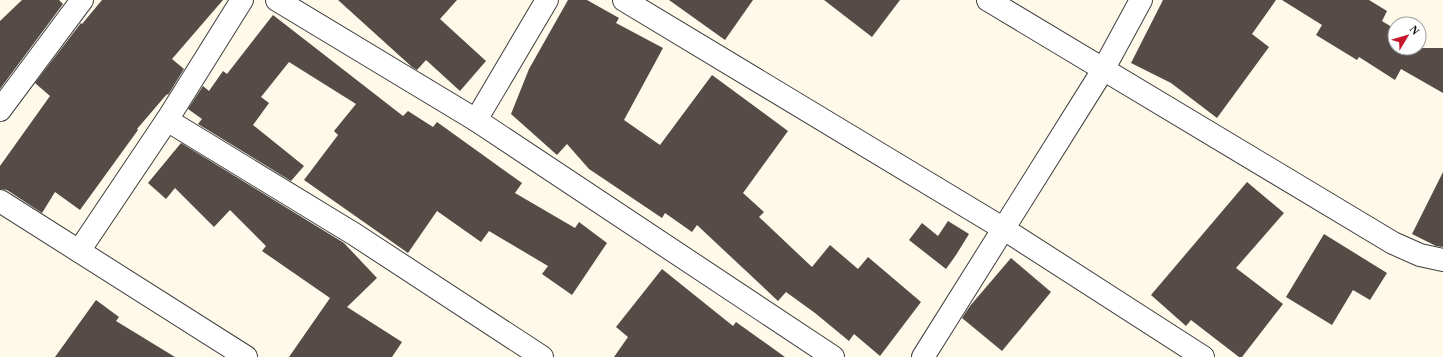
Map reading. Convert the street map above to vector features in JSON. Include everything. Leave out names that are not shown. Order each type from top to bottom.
[{"type":"street","points":[[0,110],[82,0]]},
{"type":"street","points":[[79,251],[167,120],[242,0]]},
{"type":"street","points":[[277,0],[476,120],[833,357]]},
{"type":"street","points":[[476,120],[547,0]]},
{"type":"street","points":[[624,0],[1004,229],[1203,357]]},
{"type":"street","points":[[988,0],[1393,243],[1420,255],[1443,260]]},
{"type":"street","points":[[923,357],[1103,70],[1142,0]]},
{"type":"street","points":[[167,120],[354,234],[542,357]]},
{"type":"street","points":[[0,202],[246,357]]},
{"type":"building","points":[[22,0],[59,0],[63,4],[0,89],[0,21]]},
{"type":"building","points":[[102,0],[223,0],[172,59],[184,69],[168,95],[167,94],[137,129],[138,130],[80,210],[55,192],[42,213],[7,190],[0,189],[0,166],[50,96],[35,83],[81,23],[82,24]]},
{"type":"building","points":[[338,0],[457,0],[440,19],[486,61],[460,91],[426,60],[417,70],[412,67]]},
{"type":"building","points":[[568,0],[587,0],[619,18],[616,23],[663,48],[624,120],[660,145],[712,75],[788,131],[743,193],[764,212],[759,217],[812,267],[830,245],[858,269],[868,257],[921,302],[880,356],[854,334],[849,341],[815,313],[786,292],[778,301],[697,225],[692,232],[665,213],[662,218],[589,169],[567,144],[557,155],[511,114],[529,69]]},
{"type":"building","points":[[669,0],[753,0],[725,40]]},
{"type":"building","points":[[824,0],[900,0],[872,37]]},
{"type":"building","points":[[1163,0],[1276,0],[1252,34],[1269,47],[1217,118],[1171,83],[1131,63]]},
{"type":"building","points":[[1282,0],[1369,0],[1387,11],[1382,21],[1387,24],[1387,56],[1427,56],[1427,48],[1443,48],[1443,93],[1401,69],[1395,80],[1359,57],[1357,60],[1316,35],[1322,25]]},
{"type":"building","points":[[273,15],[403,116],[408,111],[433,127],[437,122],[522,183],[515,193],[575,228],[579,222],[607,243],[572,295],[542,274],[548,266],[489,231],[481,242],[437,211],[408,253],[304,180],[338,135],[334,131],[356,104],[289,62],[261,97],[269,103],[253,125],[304,166],[291,181],[198,124],[202,119],[188,109],[203,86],[209,91],[223,71],[227,74]]},
{"type":"building","points":[[181,143],[344,243],[377,278],[347,307],[402,342],[392,357],[289,357],[330,298],[262,251],[266,246],[230,210],[214,227],[175,188],[166,199],[148,183]]},
{"type":"building","points":[[1443,172],[1443,247],[1436,246],[1412,234]]},
{"type":"building","points":[[1247,182],[1284,213],[1236,268],[1283,304],[1242,357],[1239,357],[1191,320],[1186,326],[1151,295]]},
{"type":"building","points":[[948,221],[969,234],[946,269],[909,240],[922,223],[938,236]]},
{"type":"building","points":[[1324,234],[1387,273],[1370,300],[1353,290],[1332,325],[1286,297]]},
{"type":"building","points":[[1011,258],[1051,292],[1002,351],[962,318],[970,306]]},
{"type":"building","points":[[662,269],[733,326],[736,322],[785,357],[614,357],[628,337],[616,327]]},
{"type":"building","points":[[96,300],[119,317],[116,321],[175,357],[55,357]]}]
